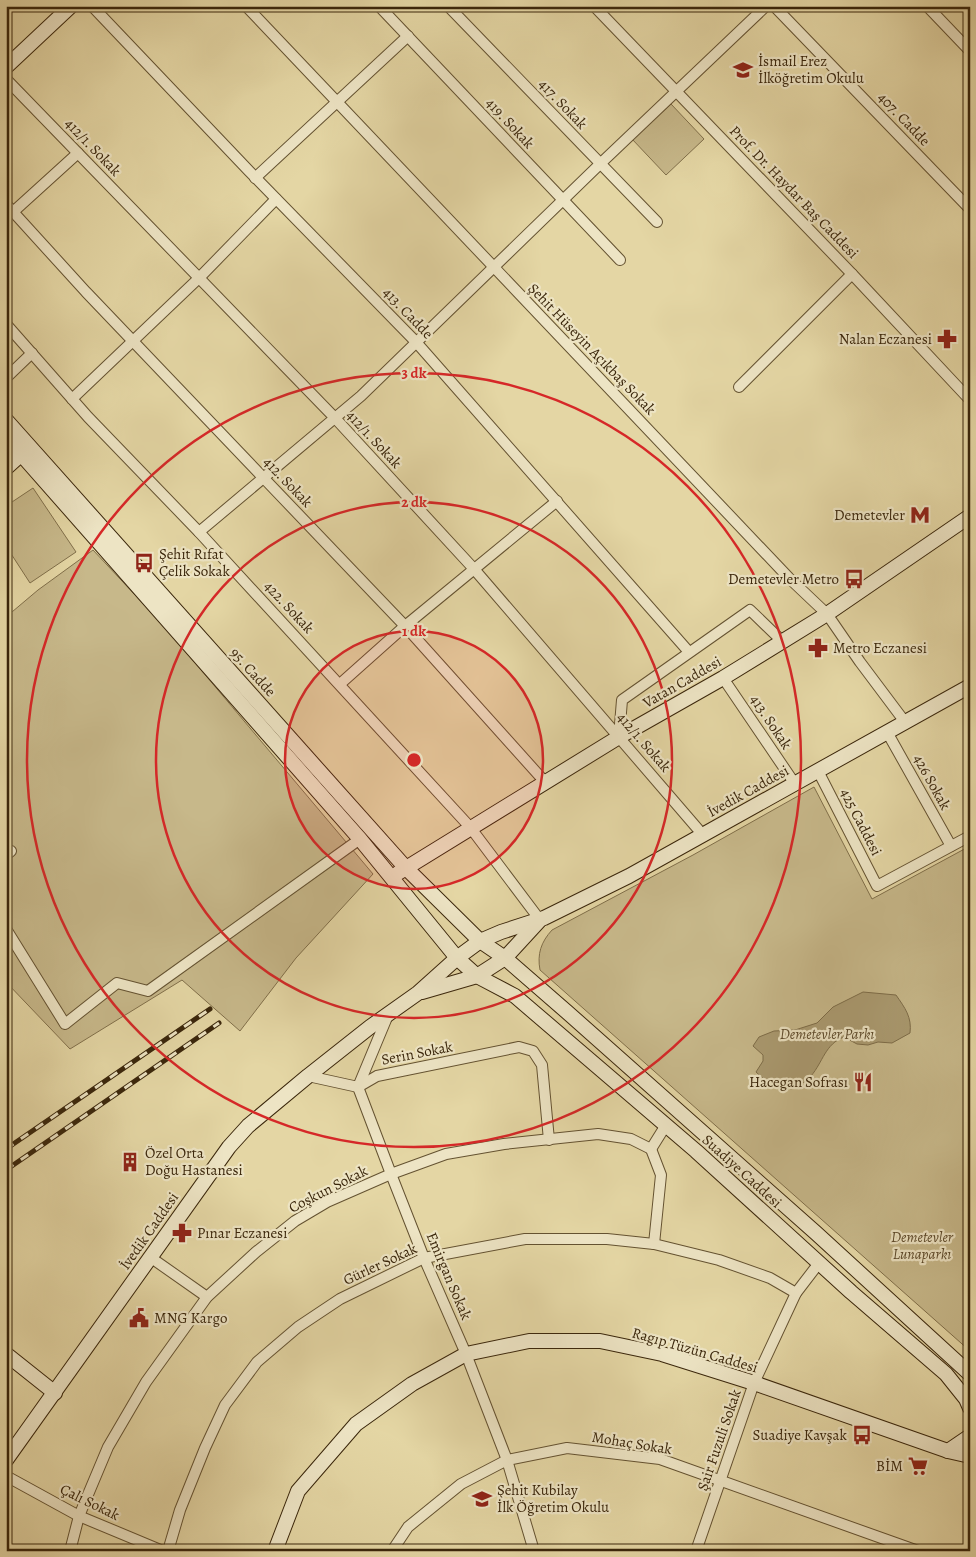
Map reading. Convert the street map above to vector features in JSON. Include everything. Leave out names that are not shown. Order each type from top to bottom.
[{"type":"main road","points":[[6,67],[71,6]]},
{"type":"main road","name":"95. Cadde","points":[[6,420],[26,450],[360,839],[458,958]]},
{"type":"main road","name":"95. Cadde","points":[[6,437],[26,450],[405,867],[480,942]]},
{"type":"main road","points":[[6,468],[26,450]]},
{"type":"main road","name":"Vatan Caddesi","points":[[392,877],[405,867],[545,782],[723,678],[827,614],[970,516]]},
{"type":"main road","name":"İvedik Caddesi","points":[[6,1460],[229,1148],[248,1126],[308,1076],[370,1027],[418,993],[458,958],[480,942],[501,932],[540,920],[629,876],[970,686]]},
{"type":"main road","name":"İvedik Caddesi","points":[[418,993],[477,976],[505,958],[540,920]]},
{"type":"main road","points":[[480,942],[505,958]]},
{"type":"main road","points":[[458,958],[477,976]]},
{"type":"main road","name":"Suadiye Caddesi","points":[[505,958],[816,1233],[970,1374]]},
{"type":"main road","name":"Suadiye Caddesi","points":[[477,976],[515,996],[666,1125],[946,1374],[970,1408]]},
{"type":"main road","name":"Ragıp Tüzün Caddesi","points":[[275,1551],[298,1491],[356,1424],[412,1384],[466,1354],[529,1341],[600,1341],[662,1354],[754,1383],[948,1451],[970,1456]]},
{"type":"main road","points":[[6,1354],[55,1393]]},
{"type":"main road","points":[[948,1451],[970,1436]]},
{"type":"street","name":"413. Cadde","points":[[92,6],[276,199],[416,342],[689,652]]},
{"type":"street","name":"Şehit Hüseyin Açıkbaş Sokak","points":[[246,6],[789,578],[827,614],[905,722]]},
{"type":"street","name":"419. Sokak","points":[[379,6],[620,260]]},
{"type":"street","name":"417. Sokak","points":[[448,6],[657,222]]},
{"type":"street","name":"Prof. Dr. Haydar Baş Caddesi","points":[[594,6],[852,274],[970,400]]},
{"type":"street","points":[[199,532],[361,396],[562,200],[766,6]]},
{"type":"street","name":"407. Cadde","points":[[774,6],[970,209]]},
{"type":"street","points":[[927,6],[970,51]]},
{"type":"street","points":[[256,178],[408,36]]},
{"type":"street","name":"412/1. Sokak","points":[[6,79],[335,418],[474,569],[704,835]]},
{"type":"street","points":[[10,208],[78,153]]},
{"type":"street","points":[[72,399],[199,278],[276,199]]},
{"type":"street","name":"412. Sokak","points":[[10,208],[133,342],[264,477],[404,626],[545,782]]},
{"type":"street","points":[[739,387],[852,274]]},
{"type":"street","name":"422. Sokak","points":[[6,324],[72,399],[199,532],[470,828],[540,920]]},
{"type":"street","points":[[6,378],[32,353]]},
{"type":"street","points":[[340,684],[404,626],[557,501]]},
{"type":"street","points":[[620,737],[622,700],[750,610],[782,641]]},
{"type":"street","name":"413. Sokak","points":[[723,678],[795,784]]},
{"type":"street","name":"426 Sokak","points":[[886,732],[951,846]]},
{"type":"street","name":"425 Caddesi","points":[[818,771],[877,886],[951,846]]},
{"type":"street","points":[[951,846],[970,836]]},
{"type":"street","points":[[6,929],[65,1024],[117,983],[148,991],[360,839]]},
{"type":"street","points":[[308,1076],[358,1087],[388,1015]]},
{"type":"street","name":"Serin Sokak","points":[[358,1087],[377,1076],[519,1047],[533,1051],[542,1065],[549,1140]]},
{"type":"street","name":"Emirgan Sokak","points":[[358,1087],[424,1258],[466,1354],[506,1460],[534,1551]]},
{"type":"street","points":[[654,1244],[661,1175],[650,1150],[666,1125]]},
{"type":"street","name":"Coşkun Sokak","points":[[70,1551],[80,1516],[108,1447],[141,1390],[207,1297],[256,1252],[295,1220],[327,1202],[391,1174],[446,1154],[504,1144],[598,1134],[631,1139],[650,1150]]},
{"type":"street","name":"Gürler Sokak","points":[[168,1551],[180,1510],[204,1448],[225,1405],[257,1362],[298,1327],[340,1299],[424,1258],[525,1239],[607,1239],[654,1244],[718,1260],[770,1278],[796,1293]]},
{"type":"street","points":[[150,1257],[207,1297]]},
{"type":"street","name":"Şair Fuzuli Sokak","points":[[696,1551],[754,1383],[796,1293],[819,1263]]},
{"type":"street","name":"Mohaç Sokak","points":[[392,1551],[408,1527],[461,1484],[506,1460],[567,1448],[660,1459],[918,1551]]},
{"type":"street","name":"Çalı Sokak","points":[[6,1476],[80,1516],[163,1551]]},
{"type":"green space","points":[[671,104],[704,139],[666,175],[632,139]]},
{"type":"green space","points":[[33,488],[76,552],[30,583],[6,546],[6,506]]},
{"type":"green space","points":[[93,550],[164,626],[373,874],[296,958],[240,1031],[182,980],[70,1049],[6,982],[6,617],[38,590]]},
{"type":"green space","name":"Demetevler Parkı","points":[[814,787],[872,899],[970,846],[970,1351],[540,970],[539,959],[541,949],[545,939],[552,930],[693,855]]},
{"type":"shaded area","points":[[863,992],[896,995],[909,1017],[910,1033],[892,1043],[878,1042],[868,1045],[857,1044],[844,1037],[828,1049],[815,1071],[805,1082],[792,1089],[773,1084],[756,1072],[763,1061],[763,1055],[753,1046],[759,1037],[774,1031],[795,1030],[817,1023],[833,1007]]},
{"type":"railway","points":[[6,1149],[210,1009]]},
{"type":"railway","points":[[6,1170],[219,1023]]},
{"type":"place","name":"İsmail Erez İlköğretim Okulu","points":[[743,70]]},
{"type":"place","name":"Nalan Eczanesi","points":[[947,339]]},
{"type":"place","name":"Demetevler","points":[[920,515]]},
{"type":"place","name":"Şehit Rıfat Çelik Sokak","points":[[144,563]]},
{"type":"place","name":"Demetevler Metro","points":[[854,579]]},
{"type":"place","name":"Metro Eczanesi","points":[[818,648]]},
{"type":"place","name":"Hacegan Sofrası","points":[[863,1082]]},
{"type":"place","name":"Özel Orta Doğu Hastanesi","points":[[130,1162]]},
{"type":"place","name":"Pınar Eczanesi","points":[[182,1233]]},
{"type":"place","name":"MNG Kargo","points":[[139,1318]]},
{"type":"place","name":"Suadiye Kavşak","points":[[862,1435]]},
{"type":"place","name":"BİM","points":[[918,1466]]},
{"type":"place","name":"Şehit Kubilay İlk Öğretim Okulu","points":[[482,1499]]},
{"type":"park label","name":"Demetevler Lunaparkı","points":[[922,1246]]}]
